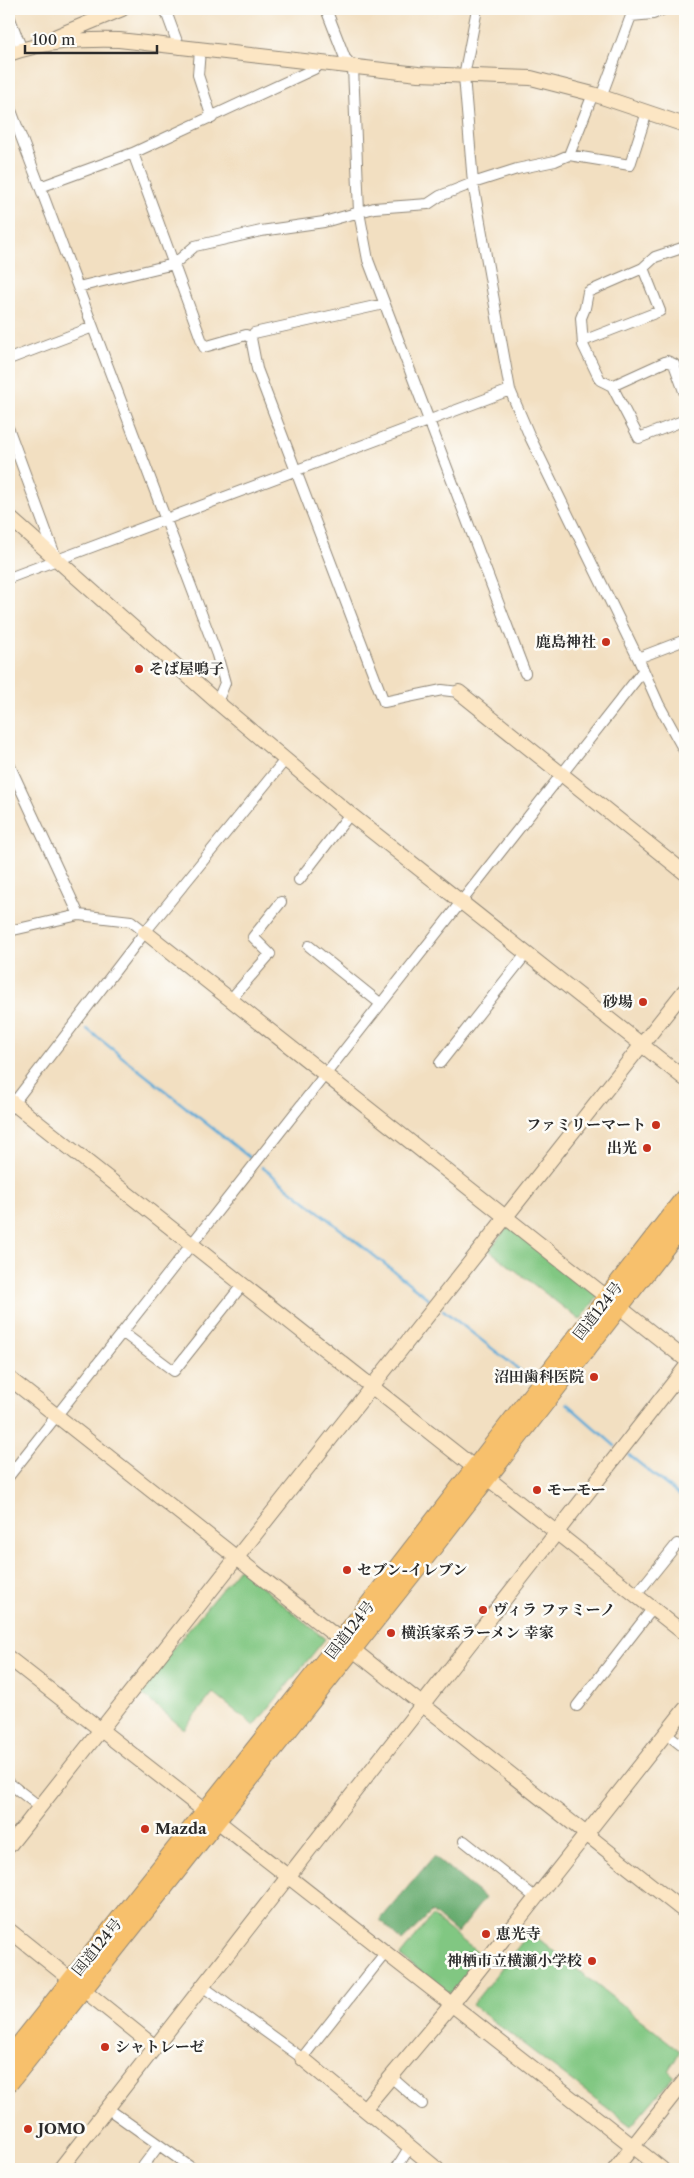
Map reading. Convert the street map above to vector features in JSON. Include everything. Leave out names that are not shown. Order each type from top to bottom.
[{"type":"highway","name":"国道124号","points":[[9,2082],[77,1984],[347,1644],[613,1303],[685,1198]]},
{"type":"highway","name":"国道124号","points":[[613,1303],[685,1221]]},
{"type":"highway","name":"国道124号","points":[[9,2059],[77,1984]]},
{"type":"street","points":[[50,43],[58,36],[122,9]]},
{"type":"street","points":[[165,9],[179,47]]},
{"type":"street","points":[[326,9],[345,58],[353,67],[359,212],[368,260],[525,673]]},
{"type":"street","points":[[477,9],[464,76],[473,183],[510,390],[530,437],[643,671],[674,735],[685,752]]},
{"type":"street","points":[[569,155],[631,16],[653,14],[664,9]]},
{"type":"street","points":[[9,16],[15,52],[50,43],[76,39],[119,40],[418,74],[531,78],[597,95],[685,125]]},
{"type":"street","points":[[200,50],[198,75],[212,118]]},
{"type":"street","points":[[40,187],[133,153],[212,118],[321,64]]},
{"type":"street","points":[[9,105],[164,520],[217,655],[225,683],[217,702]]},
{"type":"street","points":[[78,287],[174,264],[195,246],[261,231],[324,222],[374,208],[428,204],[440,196],[473,183],[517,169],[555,161],[569,155],[630,165],[647,112]]},
{"type":"street","points":[[133,153],[204,347],[246,335],[250,338],[257,370],[297,469],[384,702],[442,690],[459,692],[685,873]]},
{"type":"street","points":[[685,247],[655,257],[643,268],[588,292],[585,308],[580,318],[583,345],[600,380],[612,386],[639,438],[685,420]]},
{"type":"street","points":[[583,341],[660,311],[643,268]]},
{"type":"street","points":[[250,338],[254,333],[384,304]]},
{"type":"street","points":[[9,359],[93,327]]},
{"type":"street","points":[[612,386],[668,362],[674,364],[685,394]]},
{"type":"street","points":[[9,578],[510,390]]},
{"type":"street","points":[[9,430],[57,560]]},
{"type":"street","points":[[9,517],[285,760],[461,903],[685,1079]]},
{"type":"street","points":[[638,658],[685,640]]},
{"type":"street","points":[[9,1476],[643,671]]},
{"type":"street","points":[[285,760],[145,932],[10,1104],[243,1284],[685,1634]]},
{"type":"street","points":[[9,764],[79,915]]},
{"type":"street","points":[[299,880],[350,814]]},
{"type":"street","points":[[230,1000],[270,954],[253,938],[281,902]]},
{"type":"street","points":[[9,931],[79,915],[131,921],[685,1358]]},
{"type":"street","points":[[309,946],[381,1004]]},
{"type":"street","points":[[440,1063],[526,954]]},
{"type":"street","points":[[9,1846],[685,990]]},
{"type":"street","points":[[122,1332],[174,1371],[243,1284]]},
{"type":"street","points":[[61,2169],[685,1368]]},
{"type":"street","points":[[9,1378],[423,1703],[685,1912]]},
{"type":"street","points":[[636,1595],[677,1544]]},
{"type":"street","points":[[577,1706],[653,1608]]},
{"type":"street","points":[[9,1658],[662,2169]]},
{"type":"street","points":[[365,2108],[452,2004],[685,1709]]},
{"type":"street","points":[[666,1733],[685,1748]]},
{"type":"street","points":[[9,1783],[40,1807]]},
{"type":"street","points":[[464,1841],[536,1898]]},
{"type":"street","points":[[9,1930],[155,2046]]},
{"type":"street","points":[[302,2058],[386,1952]]},
{"type":"street","points":[[202,1986],[302,2058],[437,2169]]},
{"type":"street","points":[[391,2077],[422,2104]]},
{"type":"street","points":[[615,2169],[685,2080]]},
{"type":"street","points":[[107,2108],[193,2169]]},
{"type":"street","points":[[141,2169],[159,2145]]},
{"type":"street","points":[[396,2169],[410,2146]]},
{"type":"green space","points":[[508,1226],[599,1295],[580,1320],[489,1250]]},
{"type":"green space","points":[[239,1568],[325,1639],[254,1726],[213,1693],[184,1729],[138,1691]]},
{"type":"green space","points":[[434,1856],[485,1898],[457,1933],[432,1912],[402,1941],[380,1920]]},
{"type":"green space","points":[[432,1916],[483,1957],[454,1994],[450,1994],[400,1956]]},
{"type":"green space","points":[[530,1932],[680,2051],[669,2071],[674,2076],[631,2126],[472,2005]]},
{"type":"waterway","points":[[87,1029],[250,1158]]},
{"type":"waterway","points":[[262,1167],[429,1299]]},
{"type":"waterway","points":[[443,1310],[531,1379]]},
{"type":"waterway","points":[[566,1403],[615,1446]]},
{"type":"waterway","points":[[629,1455],[685,1500]]},
{"type":"place","name":"鹿島神社","points":[[606,642]]},
{"type":"place","name":"そば屋鳴子","points":[[139,669]]},
{"type":"place","name":"砂場","points":[[643,1002]]},
{"type":"place","name":"ファミリーマート","points":[[656,1125]]},
{"type":"place","name":"出光","points":[[647,1148]]},
{"type":"place","name":"沼田歯科医院","points":[[594,1377]]},
{"type":"place","name":"モーモー","points":[[537,1490]]},
{"type":"place","name":"セブン-イレブン","points":[[347,1570]]},
{"type":"place","name":"ヴィラ ファミーノ","points":[[483,1610]]},
{"type":"place","name":"横浜家系ラーメン 幸家","points":[[391,1633]]},
{"type":"place","name":"Mazda","points":[[145,1829]]},
{"type":"place","name":"恵光寺","points":[[486,1934]]},
{"type":"place","name":"神栖市立横瀬小学校","points":[[592,1961]]},
{"type":"place","name":"シャトレーゼ","points":[[105,2047]]},
{"type":"place","name":"JOMO","points":[[28,2129]]}]
